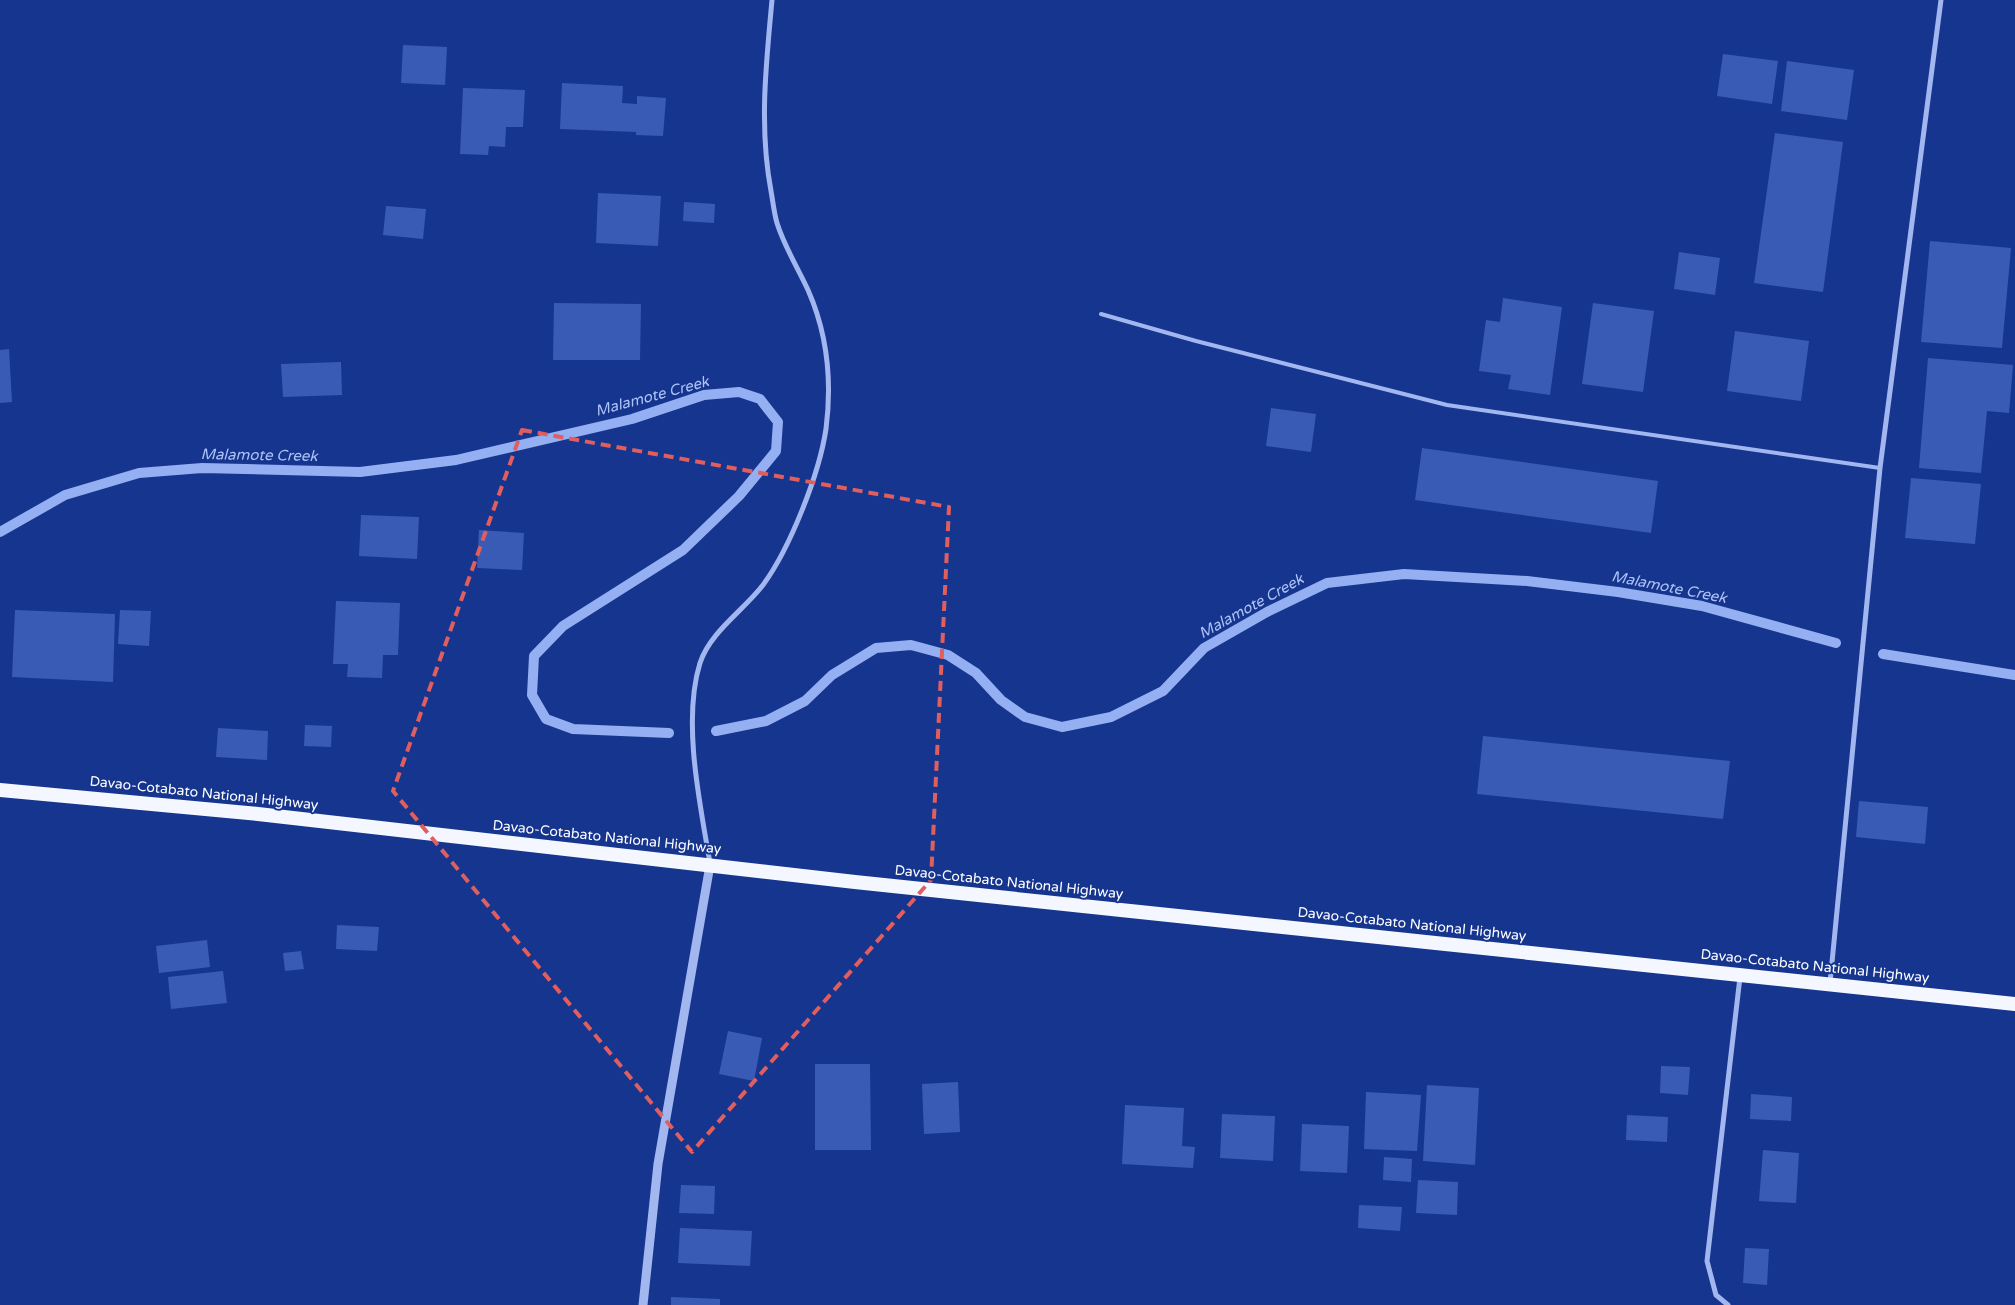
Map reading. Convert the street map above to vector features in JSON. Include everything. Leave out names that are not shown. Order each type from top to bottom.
[{"type":"highway","name":"Davao-Cotabato National Highway","points":[[0,790],[258,814],[710,865],[2015,1004]]},
{"type":"street","points":[[643,1305],[658,1164],[710,865],[698,794],[694,752],[695,686],[700,661],[713,640],[763,585],[779,558],[800,514],[816,467],[825,431],[829,395],[827,359],[820,327],[809,292],[777,223],[765,160],[763,92],[772,0]]},
{"type":"street","points":[[1830,983],[1880,468],[1941,0]]},
{"type":"street","points":[[1728,1305],[1716,1295],[1707,1261],[1740,974]]},
{"type":"lane","points":[[1101,314],[1196,341],[1447,405],[1880,468]]},
{"type":"highlighted area","points":[[522,430],[949,507],[931,880],[692,1152],[393,791]]},
{"type":"building","points":[[403,45],[447,47],[445,85],[401,83]]},
{"type":"building","points":[[1723,54],[1778,61],[1772,104],[1717,96]]},
{"type":"building","points":[[1787,61],[1854,70],[1847,120],[1781,111]]},
{"type":"building","points":[[562,83],[623,86],[622,103],[637,104],[637,96],[666,98],[663,136],[636,135],[636,132],[560,129]]},
{"type":"building","points":[[463,88],[525,90],[523,127],[506,127],[505,147],[489,146],[488,155],[460,154]]},
{"type":"building","points":[[1775,133],[1843,142],[1823,292],[1754,283]]},
{"type":"building","points":[[598,193],[661,196],[658,246],[596,243]]},
{"type":"building","points":[[684,202],[715,204],[714,223],[683,221]]},
{"type":"building","points":[[386,206],[426,209],[423,239],[383,235]]},
{"type":"building","points":[[1930,241],[2011,248],[2002,348],[1921,342]]},
{"type":"building","points":[[1679,252],[1720,258],[1715,295],[1674,289]]},
{"type":"building","points":[[1503,298],[1562,307],[1550,395],[1508,389],[1511,375],[1479,371],[1486,320],[1500,322]]},
{"type":"building","points":[[554,303],[641,304],[640,360],[553,360]]},
{"type":"building","points":[[1593,303],[1654,311],[1643,392],[1582,384]]},
{"type":"building","points":[[1735,331],[1809,341],[1801,401],[1727,391]]},
{"type":"building","points":[[9,349],[12,402],[0,403],[0,350]]},
{"type":"building","points":[[1928,358],[2013,365],[2009,413],[1987,411],[1981,473],[1919,468]]},
{"type":"building","points":[[341,362],[342,395],[283,397],[281,364]]},
{"type":"building","points":[[1271,408],[1316,414],[1311,452],[1266,446]]},
{"type":"building","points":[[1422,448],[1658,481],[1651,533],[1415,500]]},
{"type":"building","points":[[1911,478],[1981,484],[1975,544],[1905,538]]},
{"type":"building","points":[[361,515],[419,517],[417,559],[359,556]]},
{"type":"building","points":[[479,530],[524,533],[522,570],[477,568]]},
{"type":"building","points":[[336,601],[400,603],[398,655],[383,655],[382,678],[347,677],[348,664],[333,664]]},
{"type":"building","points":[[15,610],[115,614],[113,682],[12,677]]},
{"type":"building","points":[[120,610],[151,611],[149,646],[118,644]]},
{"type":"building","points":[[305,725],[332,726],[331,747],[304,746]]},
{"type":"building","points":[[218,728],[268,731],[267,760],[216,757]]},
{"type":"building","points":[[1483,736],[1730,761],[1723,819],[1477,794]]},
{"type":"building","points":[[1859,801],[1928,807],[1925,844],[1856,837]]},
{"type":"building","points":[[337,925],[379,927],[377,951],[336,949]]},
{"type":"building","points":[[207,940],[210,967],[159,973],[156,946]]},
{"type":"building","points":[[301,951],[304,969],[285,971],[283,953]]},
{"type":"building","points":[[223,971],[227,1003],[171,1009],[168,977]]},
{"type":"building","points":[[728,1031],[762,1038],[754,1081],[719,1074]]},
{"type":"building","points":[[815,1064],[870,1064],[871,1150],[815,1150]]},
{"type":"building","points":[[1661,1066],[1690,1067],[1688,1095],[1660,1093]]},
{"type":"building","points":[[958,1082],[960,1132],[924,1134],[922,1084]]},
{"type":"building","points":[[1427,1085],[1479,1088],[1475,1165],[1423,1161]]},
{"type":"building","points":[[1366,1092],[1421,1095],[1417,1151],[1364,1149]]},
{"type":"building","points":[[1751,1094],[1792,1097],[1791,1121],[1750,1119]]},
{"type":"building","points":[[1125,1105],[1184,1108],[1182,1146],[1195,1147],[1193,1168],[1122,1164]]},
{"type":"building","points":[[1222,1114],[1275,1116],[1273,1161],[1220,1158]]},
{"type":"building","points":[[1627,1115],[1668,1117],[1667,1142],[1626,1140]]},
{"type":"building","points":[[1302,1124],[1349,1126],[1347,1173],[1300,1171]]},
{"type":"building","points":[[1763,1150],[1799,1153],[1796,1203],[1759,1201]]},
{"type":"building","points":[[1384,1157],[1412,1159],[1411,1182],[1383,1180]]},
{"type":"building","points":[[1418,1180],[1458,1182],[1457,1215],[1416,1213]]},
{"type":"building","points":[[681,1185],[715,1186],[714,1214],[679,1213]]},
{"type":"building","points":[[1359,1205],[1402,1207],[1400,1231],[1358,1228]]},
{"type":"building","points":[[680,1228],[752,1231],[750,1266],[678,1263]]},
{"type":"building","points":[[1745,1248],[1769,1249],[1767,1285],[1743,1283]]},
{"type":"building","points":[[671,1297],[720,1299],[720,1305],[671,1305]]},
{"type":"waterway","name":"Malamote Creek","points":[[0,532],[65,495],[139,473],[202,468],[360,472],[456,460],[632,419],[704,395],[739,392],[760,399],[778,422],[776,451],[739,496],[683,550],[563,626],[534,656],[532,695],[546,719],[573,729],[669,733]]},
{"type":"waterway","name":"Malamote Creek","points":[[716,731],[766,721],[805,701],[832,675],[876,648],[911,645],[948,655],[976,673],[1001,700],[1025,717],[1062,727],[1111,717],[1163,691],[1204,648],[1267,612],[1327,583],[1404,574],[1527,581],[1618,592],[1702,606],[1836,643]]},
{"type":"waterway","name":"Malamote Creek","points":[[1883,654],[2015,675]]}]
